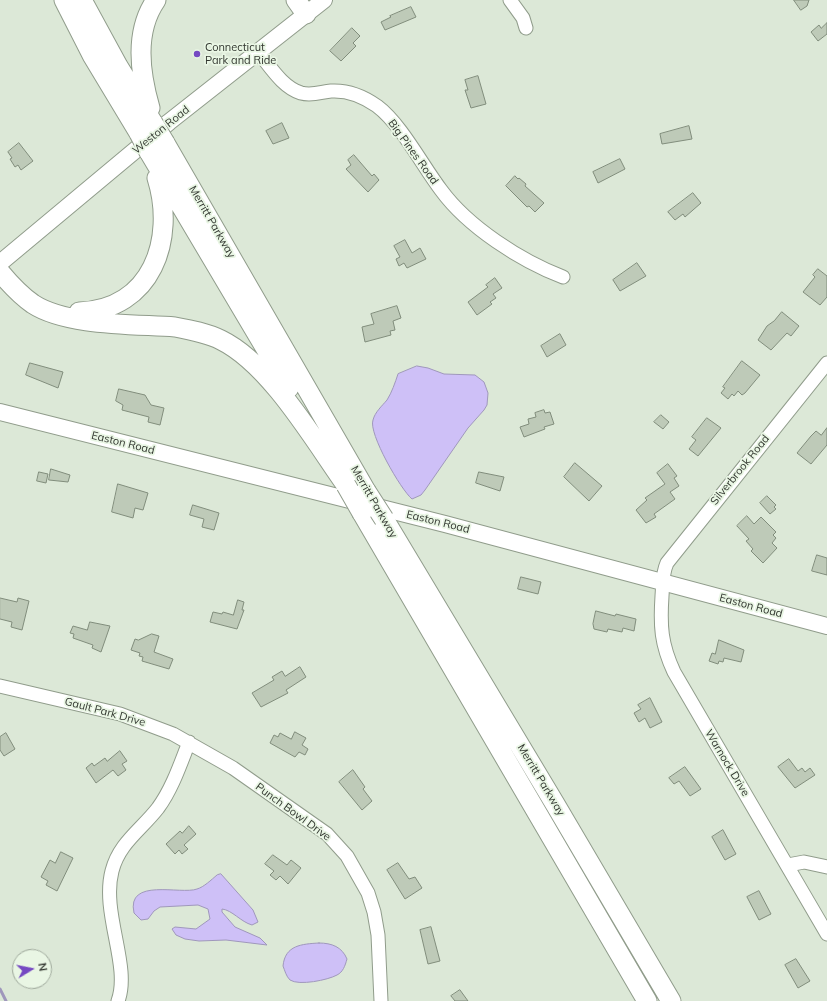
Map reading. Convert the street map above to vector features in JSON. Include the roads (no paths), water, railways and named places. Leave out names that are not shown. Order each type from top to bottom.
[{"type":"highway","name":"Merritt Parkway","points":[[64,0],[92,55],[146,128]]},
{"type":"highway","name":"Merritt Parkway","points":[[82,0],[118,66],[146,128],[362,513],[647,1001]]},
{"type":"highway","points":[[146,128],[141,48],[143,31],[156,0]]},
{"type":"highway","name":"Merritt Parkway","points":[[157,147],[560,811],[671,1001]]},
{"type":"highway","points":[[49,311],[87,312],[108,307],[123,300],[145,279],[158,254],[165,227],[157,147]]},
{"type":"highway","points":[[0,272],[21,295],[34,304],[49,311],[81,320],[175,326],[200,332],[228,344],[248,357],[266,375],[346,484]]},
{"type":"main road","name":"Weston Road","points":[[0,263],[124,159],[258,52],[301,7],[324,0]]},
{"type":"main road","name":"Easton Road","points":[[0,412],[445,524],[827,626]]},
{"type":"street","points":[[510,0],[523,18],[526,28]]},
{"type":"street","name":"Big Pines Road","points":[[258,52],[277,76],[300,92],[306,94],[332,91],[350,92],[365,98],[378,106],[399,130],[441,191],[468,220],[530,262],[563,277]]},
{"type":"street","name":"Silverbrook Road","points":[[662,581],[667,563],[686,538],[826,367]]},
{"type":"street","name":"Warnock Drive","points":[[662,581],[661,629],[663,644],[669,661],[703,724],[788,865],[827,934]]},
{"type":"street","name":"Gault Park Drive","points":[[0,686],[130,717],[153,725],[189,742]]},
{"type":"street","points":[[118,1001],[121,979],[110,903],[111,872],[124,845],[158,808],[169,791],[189,742]]},
{"type":"street","name":"Punch Bowl Drive","points":[[189,742],[233,768],[327,834],[347,856],[368,893],[374,912],[378,935],[381,1001]]},
{"type":"street","points":[[788,865],[804,862],[827,867]]},
{"type":"waterway","points":[[0,989],[6,1001]]},
{"type":"place","name":"Connecticut Park and Ride","points":[[197,54]]}]
